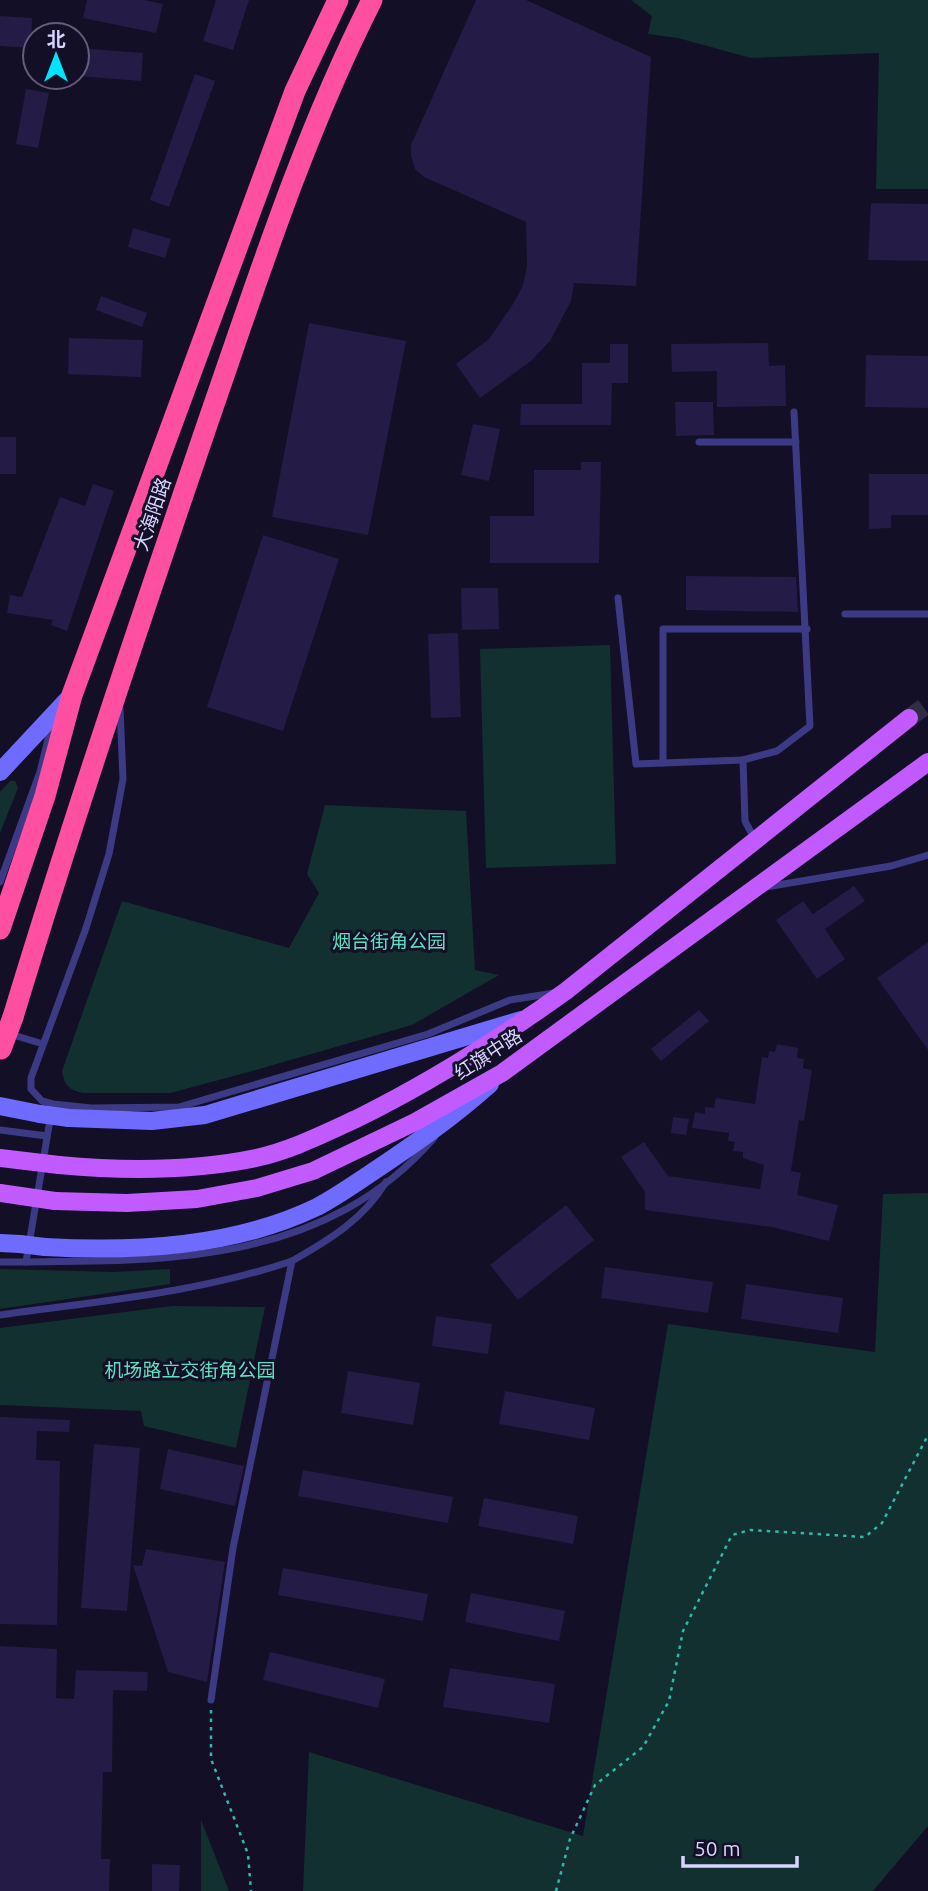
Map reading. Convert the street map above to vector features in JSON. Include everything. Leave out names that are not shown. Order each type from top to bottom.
[{"type":"highway","name":"大海阳路","points":[[0,929],[46,796],[72,695],[295,91],[338,0]]},
{"type":"highway","name":"大海阳路","points":[[4,1037],[119,682],[281,213],[322,105],[372,0]]},
{"type":"main road","points":[[0,772],[12,754],[72,695]]},
{"type":"main road","name":"红旗中路","points":[[0,1158],[89,1168],[128,1168],[256,1158],[302,1145],[403,1096],[566,991],[909,719]]},
{"type":"main road","name":"红旗中路","points":[[0,1193],[88,1203],[197,1199],[257,1188],[313,1171],[415,1122],[502,1073],[928,762]]},
{"type":"main road","points":[[0,1106],[46,1109],[69,1118],[152,1121],[205,1115],[527,1018]]},
{"type":"main road","points":[[0,1243],[107,1250],[170,1246],[277,1222],[316,1207],[347,1189],[447,1122],[502,1073]]},
{"type":"lane","points":[[618,598],[636,765],[743,760],[776,751],[810,726],[794,412]]},
{"type":"lane","points":[[699,442],[796,442]]},
{"type":"lane","points":[[845,614],[928,614]]},
{"type":"lane","points":[[663,763],[663,629],[807,629]]},
{"type":"lane","points":[[26,1262],[47,1136],[46,1109],[43,1101],[31,1089],[43,1044],[86,929],[110,854],[124,779],[119,682]]},
{"type":"lane","points":[[0,882],[40,772],[53,716]]},
{"type":"lane","points":[[743,760],[745,821],[755,840]]},
{"type":"lane","points":[[755,889],[891,866],[928,855]]},
{"type":"lane","points":[[46,1109],[178,1107],[428,1034],[510,1000],[566,991]]},
{"type":"lane","points":[[4,1037],[43,1044]]},
{"type":"lane","points":[[0,1262],[122,1263],[171,1260],[220,1252],[299,1232],[330,1218],[408,1168],[447,1122]]},
{"type":"lane","points":[[0,1129],[47,1136]]},
{"type":"lane","points":[[0,1315],[176,1292],[245,1277],[292,1261],[342,1231],[373,1204],[386,1182]]},
{"type":"lane","points":[[211,1700],[233,1548],[292,1261]]},
{"type":"path","points":[[556,1891],[570,1839],[595,1785],[643,1747],[669,1701],[683,1631],[732,1535],[750,1530],[865,1537],[882,1523],[928,1435]]},
{"type":"path","points":[[211,1700],[211,1759],[248,1854],[251,1891]]},
{"type":"green space","points":[[631,0],[928,0],[928,189],[876,189],[879,53],[751,58],[678,38],[648,34],[652,16]]},
{"type":"green space","points":[[610,645],[616,864],[486,868],[480,649]]},
{"type":"green space","points":[[10,781],[15,781],[18,788],[0,833],[0,792]]},
{"type":"green space","name":"烟台街角公园","points":[[325,805],[466,811],[475,970],[499,975],[412,1025],[170,1093],[83,1093],[68,1086],[62,1071],[122,901],[289,948],[319,893],[307,874]]},
{"type":"green space","points":[[928,1193],[928,1826],[873,1891],[303,1891],[309,1752],[583,1836],[668,1324],[875,1352],[883,1194]]},
{"type":"green space","points":[[0,1269],[113,1272],[170,1269],[170,1284],[0,1309]]},
{"type":"green space","name":"机场路立交街角公园","points":[[172,1306],[265,1307],[236,1448],[144,1426],[141,1411],[0,1405],[0,1328]]},
{"type":"green space","points":[[201,1820],[229,1891],[201,1891]]},
{"type":"building","points":[[87,0],[144,0],[163,4],[156,33],[83,18]]},
{"type":"building","points":[[216,0],[249,0],[233,50],[203,41]]},
{"type":"building","points":[[476,0],[526,0],[651,57],[636,286],[574,283],[571,301],[550,341],[531,361],[480,398],[456,364],[489,339],[523,285],[527,266],[526,222],[424,177],[415,169],[411,156],[411,145]]},
{"type":"building","points":[[0,16],[32,18],[32,21],[21,21],[21,47],[0,46]]},
{"type":"building","points":[[91,49],[143,53],[141,81],[91,77]]},
{"type":"building","points":[[195,74],[215,81],[169,207],[150,200]]},
{"type":"building","points":[[26,91],[49,93],[38,148],[16,144]]},
{"type":"building","points":[[871,203],[928,204],[928,261],[868,260]]},
{"type":"building","points":[[133,228],[171,239],[165,258],[128,247]]},
{"type":"building","points":[[101,296],[147,313],[142,327],[96,310]]},
{"type":"building","points":[[309,323],[406,341],[368,535],[272,517]]},
{"type":"building","points":[[69,338],[143,340],[141,377],[68,374]]},
{"type":"building","points":[[768,343],[769,366],[785,365],[786,406],[717,407],[717,371],[672,372],[671,344]]},
{"type":"building","points":[[610,344],[628,344],[628,383],[612,383],[611,425],[520,425],[521,404],[582,404],[582,363],[610,363]]},
{"type":"building","points":[[866,355],[928,356],[928,408],[865,407]]},
{"type":"building","points":[[675,402],[713,402],[714,435],[676,436]]},
{"type":"building","points":[[473,424],[500,429],[489,481],[461,475]]},
{"type":"building","points":[[0,437],[16,437],[16,474],[0,474]]},
{"type":"building","points":[[581,462],[601,462],[599,563],[490,563],[490,516],[534,516],[534,470],[581,470]]},
{"type":"building","points":[[869,474],[928,474],[928,515],[891,515],[891,528],[869,529]]},
{"type":"building","points":[[93,484],[114,491],[67,631],[51,625],[53,620],[7,613],[10,595],[22,597],[60,497],[85,506]]},
{"type":"building","points":[[263,535],[339,559],[283,731],[207,707]]},
{"type":"building","points":[[686,576],[796,577],[798,612],[686,610]]},
{"type":"building","points":[[461,588],[498,588],[499,629],[462,630]]},
{"type":"building","points":[[458,633],[461,717],[431,718],[428,634]]},
{"type":"building","points":[[854,886],[865,901],[825,929],[845,959],[817,979],[776,920],[803,901],[813,914]]},
{"type":"building","points":[[928,942],[928,1050],[877,978]]},
{"type":"building","points":[[699,1010],[709,1021],[661,1061],[651,1049]]},
{"type":"building","points":[[777,1044],[798,1048],[797,1058],[804,1059],[803,1068],[812,1070],[804,1121],[799,1120],[791,1171],[801,1173],[797,1195],[838,1205],[829,1241],[772,1227],[645,1210],[645,1192],[621,1157],[644,1142],[668,1176],[760,1189],[764,1165],[743,1158],[743,1152],[733,1151],[735,1142],[728,1141],[729,1133],[692,1128],[695,1112],[705,1114],[705,1107],[714,1108],[716,1098],[755,1104],[762,1057],[768,1058],[769,1051],[775,1052]]},
{"type":"building","points":[[673,1117],[689,1119],[686,1135],[671,1133]]},
{"type":"building","points":[[566,1205],[594,1240],[518,1300],[490,1265]]},
{"type":"building","points":[[605,1267],[713,1282],[708,1313],[601,1298]]},
{"type":"building","points":[[746,1284],[843,1298],[838,1333],[741,1319]]},
{"type":"building","points":[[436,1316],[492,1324],[488,1354],[432,1346]]},
{"type":"building","points":[[348,1371],[420,1383],[413,1425],[341,1413]]},
{"type":"building","points":[[505,1391],[595,1408],[589,1440],[499,1424]]},
{"type":"building","points":[[0,1417],[70,1420],[69,1432],[37,1431],[36,1460],[60,1461],[57,1625],[0,1624]]},
{"type":"building","points":[[94,1444],[140,1448],[127,1611],[81,1608]]},
{"type":"building","points":[[168,1449],[244,1466],[235,1506],[160,1489]]},
{"type":"building","points":[[303,1470],[453,1497],[448,1523],[298,1496]]},
{"type":"building","points":[[484,1498],[578,1516],[573,1544],[478,1526]]},
{"type":"building","points":[[146,1549],[225,1562],[207,1682],[168,1672],[133,1565],[142,1566]]},
{"type":"building","points":[[283,1568],[428,1594],[423,1621],[278,1595]]},
{"type":"building","points":[[471,1593],[565,1611],[559,1641],[465,1622]]},
{"type":"building","points":[[0,1646],[57,1649],[56,1698],[74,1699],[76,1670],[148,1672],[147,1691],[113,1690],[112,1772],[103,1772],[101,1859],[110,1859],[109,1891],[0,1891]]},
{"type":"building","points":[[270,1652],[385,1679],[378,1708],[263,1680]]},
{"type":"building","points":[[450,1668],[555,1684],[549,1723],[443,1707]]},
{"type":"building","points":[[152,1864],[180,1865],[179,1891],[152,1891]]},
{"type":"tunnel","points":[[909,718],[928,704]]}]
